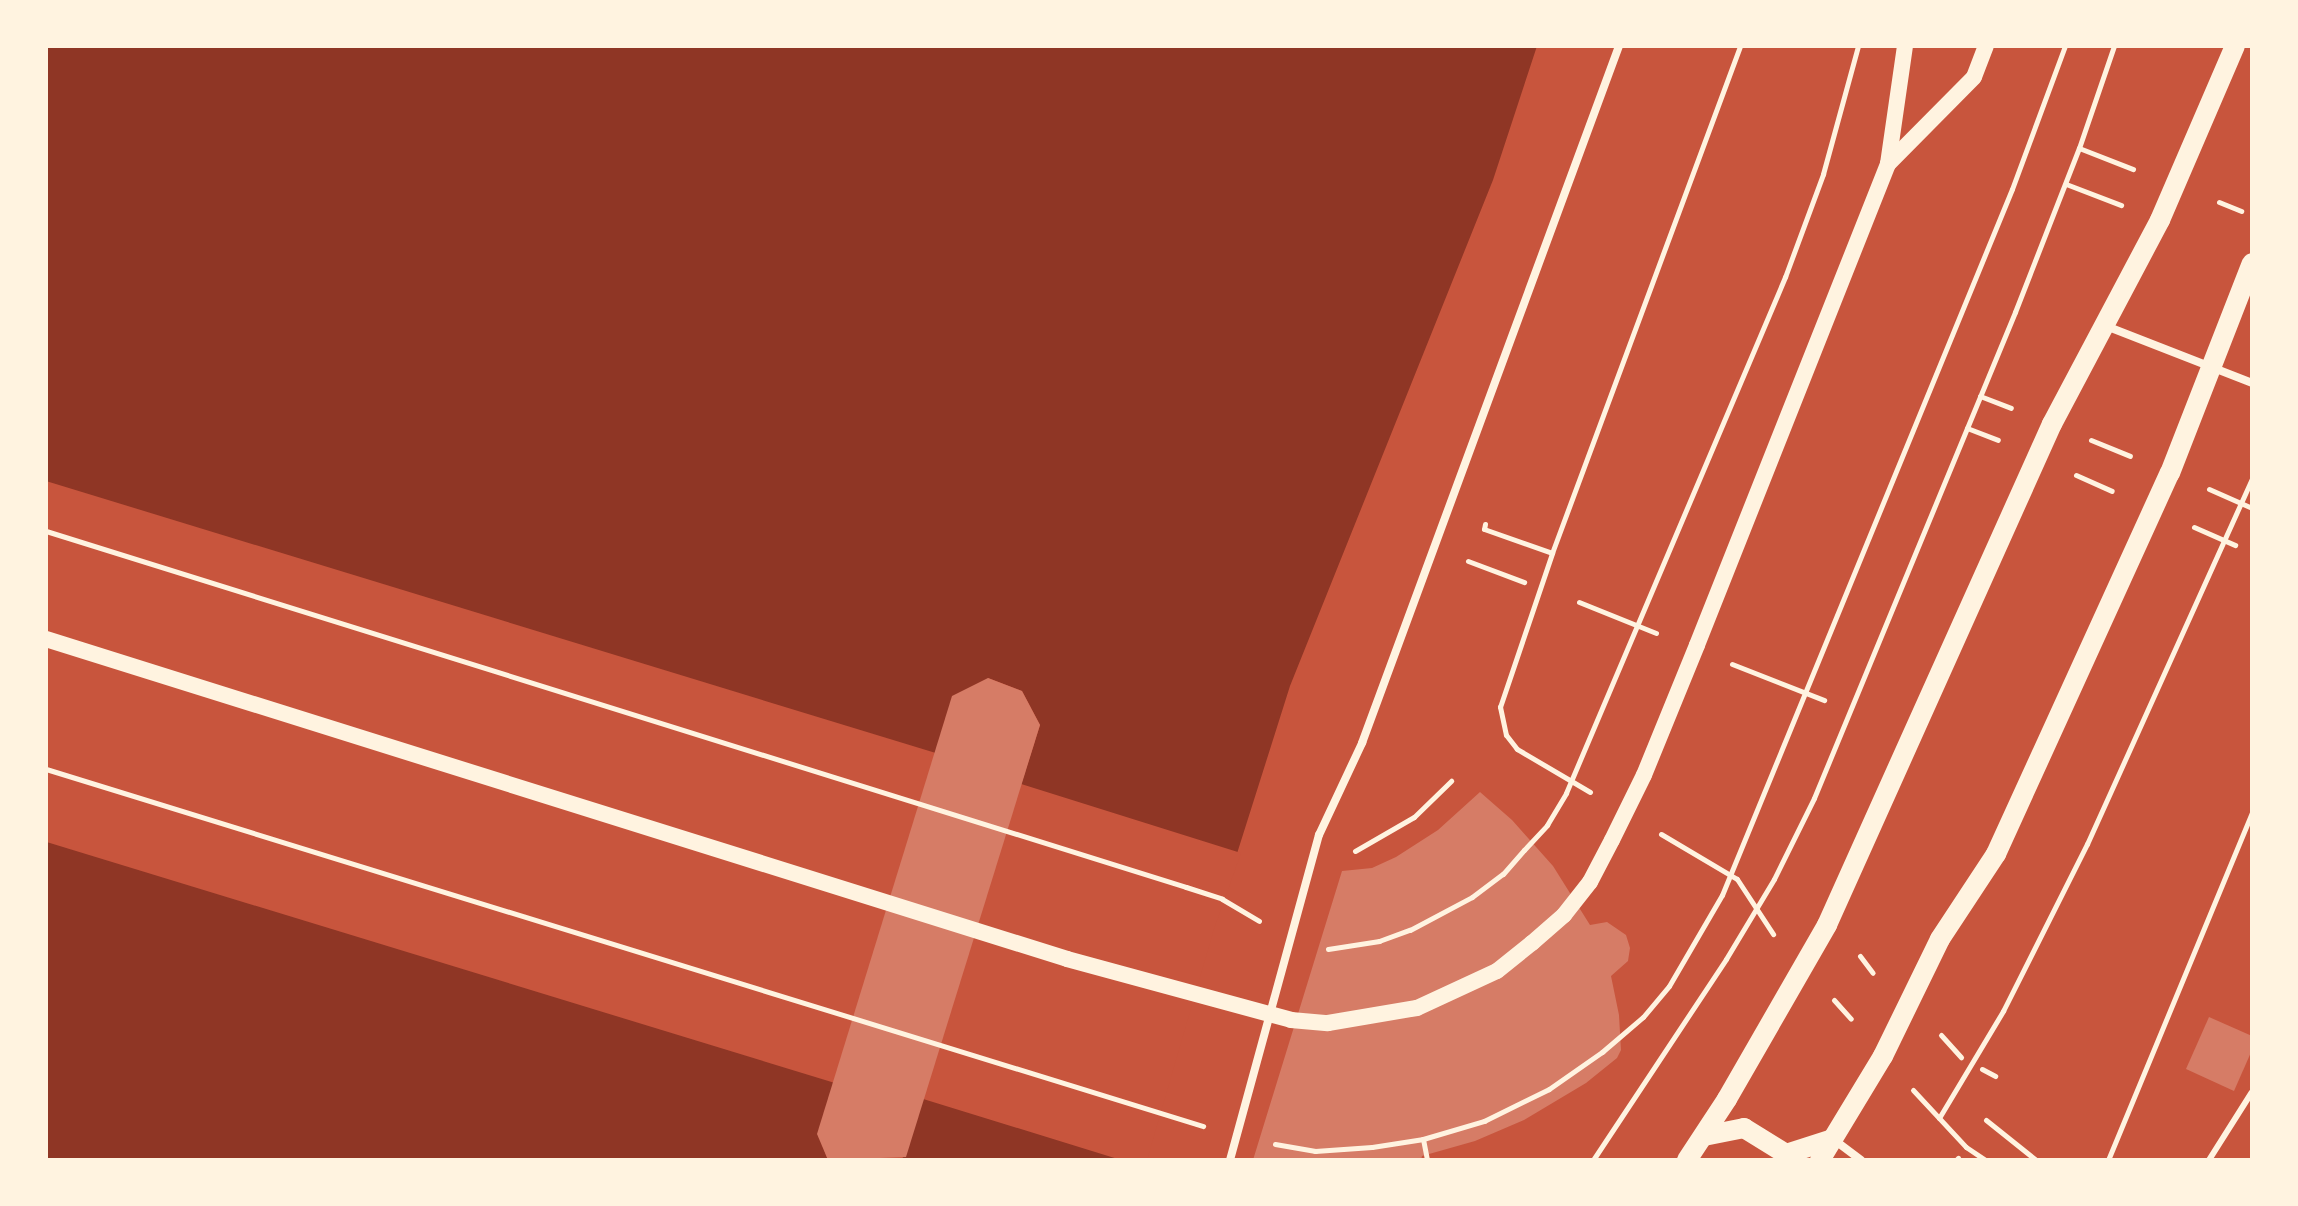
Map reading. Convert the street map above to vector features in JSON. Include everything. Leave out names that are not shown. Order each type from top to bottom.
[{"type":"main road","points":[[46,639],[1067,959],[1291,1020],[1328,1023],[1417,1008],[1497,971],[1564,915],[1590,882],[1644,775],[1888,164],[1905,46]]},
{"type":"main road","points":[[1888,164],[1974,77],[1986,46]]},
{"type":"main road","points":[[1687,1160],[1827,925],[2052,424],[2160,220],[2235,46]]},
{"type":"main road","points":[[1820,1160],[1883,1056],[1940,939],[1996,854],[2170,473],[2208,369],[2252,263]]},
{"type":"main road","points":[[1704,1136],[1744,1128],[1786,1154],[1833,1139]]},
{"type":"street","points":[[1230,1160],[1319,835],[1362,743],[1619,46]]},
{"type":"street","points":[[2105,325],[2208,369],[2252,383]]},
{"type":"street","points":[[1833,1139],[1861,1160]]},
{"type":"lane","points":[[2209,1160],[2252,1092]]},
{"type":"path","points":[[1506,735],[1500,707],[1552,553],[1740,46]]},
{"type":"path","points":[[1324,949],[1379,941],[1439,916],[1503,874],[1547,825],[1583,759],[1755,350],[1823,174],[1858,46]]},
{"type":"path","points":[[1260,1141],[1315,1151],[1423,1139],[1455,1131],[1519,1106],[1572,1073],[1643,1017],[1684,965],[1722,895],[2012,189],[2065,46]]},
{"type":"path","points":[[1593,1160],[1680,1032],[1757,908],[1814,798],[2066,184],[2114,46]]},
{"type":"path","points":[[2079,148],[2134,170]]},
{"type":"path","points":[[2066,184],[2119,204]]},
{"type":"path","points":[[2219,202],[2241,211]]},
{"type":"path","points":[[1980,396],[2252,508]]},
{"type":"path","points":[[1967,428],[1991,438]]},
{"type":"path","points":[[2067,471],[2112,491]]},
{"type":"path","points":[[1939,1118],[2003,1011],[2053,913],[2252,479]]},
{"type":"path","points":[[2194,527],[2235,545]]},
{"type":"path","points":[[46,531],[1198,891],[1222,899],[1266,925]]},
{"type":"path","points":[[1504,536],[1552,553]]},
{"type":"path","points":[[1457,557],[1524,582]]},
{"type":"path","points":[[46,769],[1216,1130]]},
{"type":"path","points":[[1376,839],[1414,817],[1451,781]]},
{"type":"path","points":[[2108,1160],[2252,812]]},
{"type":"path","points":[[1757,908],[1782,942]]},
{"type":"path","points":[[1856,950],[1878,979]]},
{"type":"path","points":[[1827,991],[1861,1030]]},
{"type":"path","points":[[1931,1028],[1961,1057]]},
{"type":"path","points":[[1982,1069],[1995,1076]]},
{"type":"path","points":[[1905,1082],[1966,1147],[1985,1160]]},
{"type":"path","points":[[1986,1120],[2036,1160]]},
{"type":"path","points":[[1423,1139],[1427,1160]]},
{"type":"shaded area","points":[[46,46],[1537,46],[1493,180],[1290,686],[1234,863],[1210,927],[1143,1160],[902,1160],[1040,725],[1022,691],[988,678],[818,1134],[828,1160],[46,1160]]},
{"type":"pier","points":[[46,481],[938,754],[837,1084],[46,842]]},
{"type":"pier","points":[[1018,783],[1241,853],[1214,929],[1147,1160],[1121,1160],[920,1098]]},
{"type":"building","points":[[988,678],[1022,691],[1040,725],[906,1157],[828,1160],[817,1134],[952,696]]},
{"type":"building","points":[[1480,792],[1512,820],[1553,866],[1590,925],[1607,922],[1626,935],[1630,948],[1628,961],[1611,976],[1619,1015],[1621,1050],[1617,1058],[1586,1083],[1524,1120],[1475,1141],[1422,1156],[1421,1160],[1253,1160],[1342,871],[1372,868],[1396,857],[1438,830]]},
{"type":"building","points":[[2209,1017],[2252,1036],[2252,1050],[2234,1091],[2186,1069]]}]
